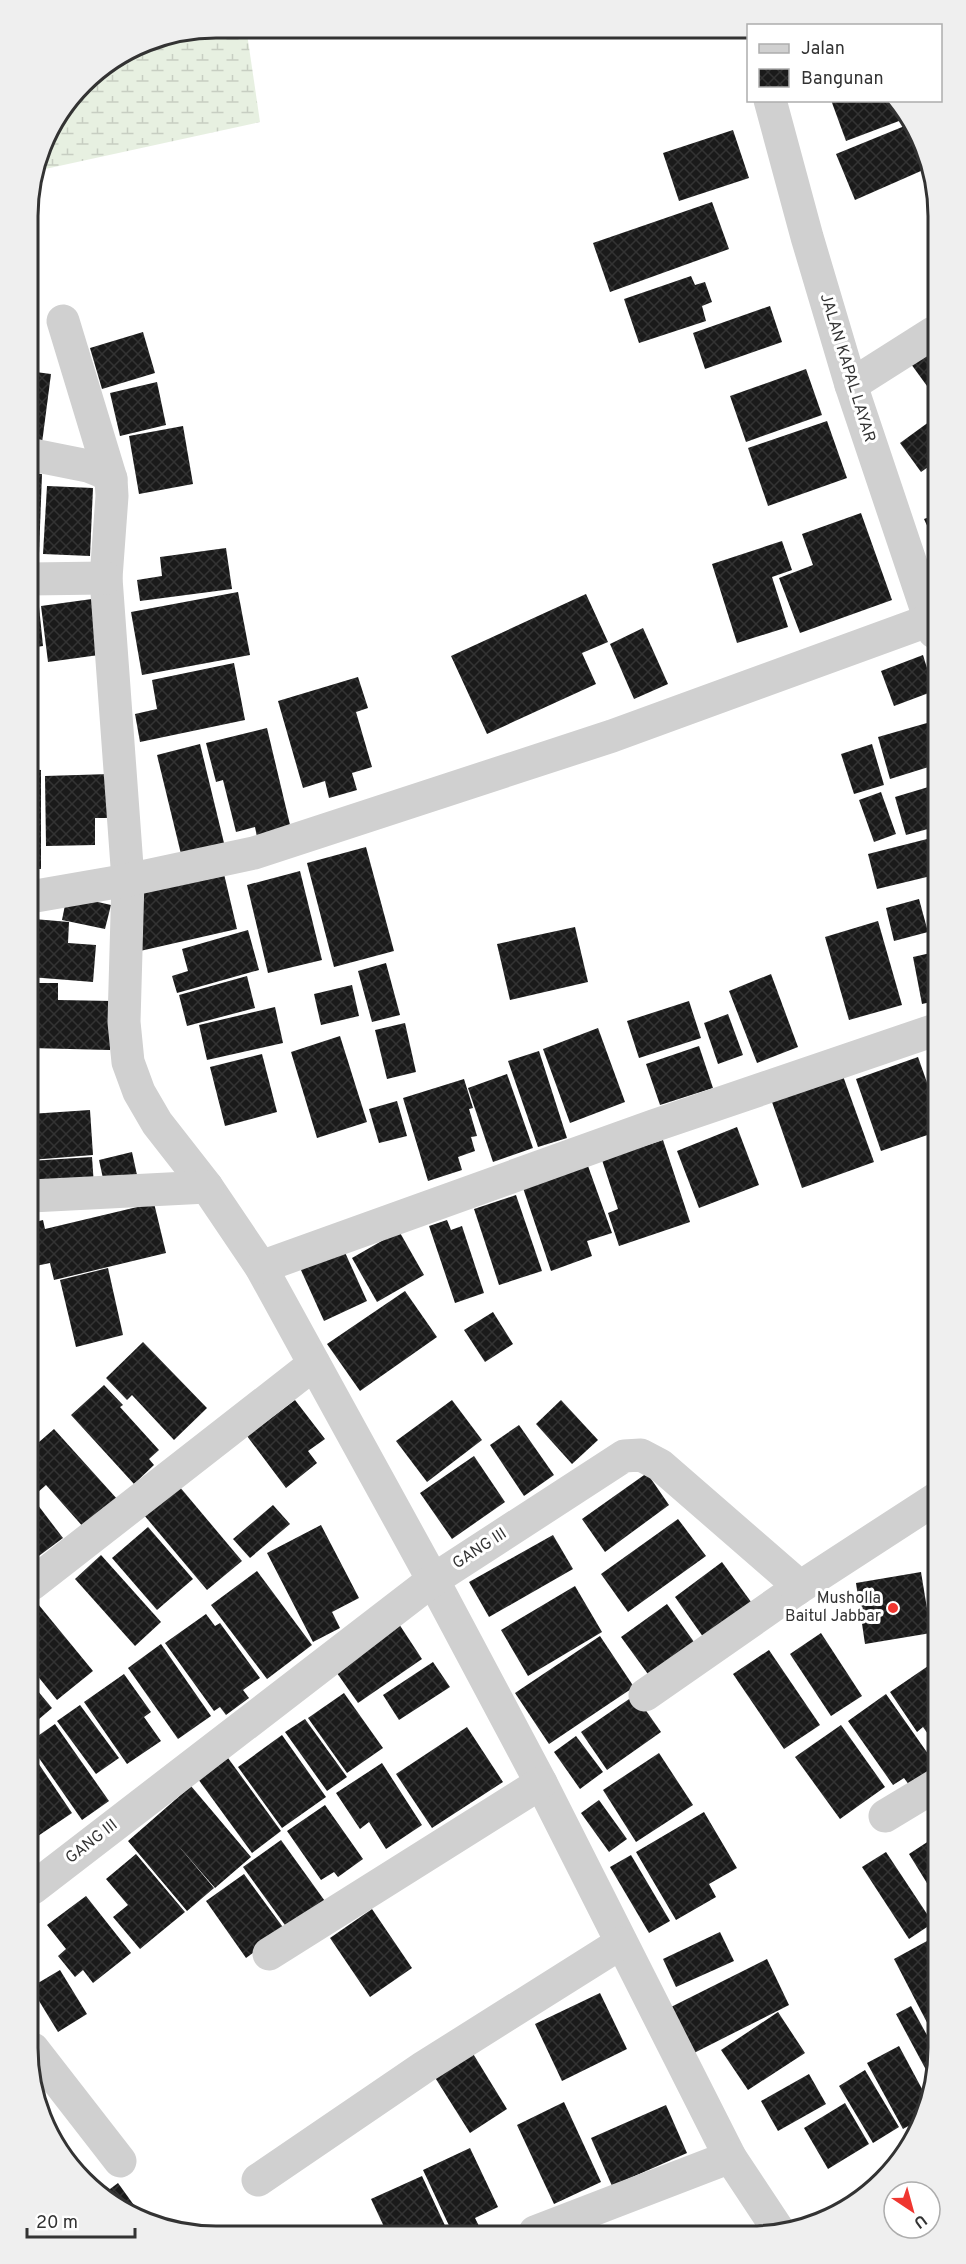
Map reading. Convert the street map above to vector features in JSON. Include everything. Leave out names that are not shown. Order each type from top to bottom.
[{"type":"street","name":"JALAN KAPAL LAYAR","points":[[771,102],[807,237],[851,385],[922,553],[928,597]]},
{"type":"street","points":[[63,321],[111,479],[112,496],[106,578],[128,880],[124,1022],[128,1062],[139,1092],[157,1124],[207,1187],[261,1267],[433,1580],[541,1783],[730,2157],[775,2225]]},
{"type":"street","points":[[851,385],[928,336]]},
{"type":"street","points":[[38,456],[88,466],[103,472],[111,479]]},
{"type":"street","points":[[38,579],[106,578]]},
{"type":"street","points":[[38,896],[128,880],[266,850],[612,736],[928,627]]},
{"type":"street","points":[[261,1267],[653,1126],[928,1032]]},
{"type":"street","points":[[38,1196],[207,1187]]},
{"type":"street","points":[[38,1579],[314,1364]]},
{"type":"street","name":"GANG III","points":[[38,1884],[433,1580],[624,1456],[641,1455],[660,1465],[790,1578],[797,1589]]},
{"type":"street","points":[[645,1695],[797,1589],[928,1504]]},
{"type":"street","points":[[269,1954],[541,1783]]},
{"type":"street","points":[[885,1816],[928,1790]]},
{"type":"street","points":[[258,2180],[424,2067],[621,1943]]},
{"type":"street","points":[[38,2056],[120,2161]]},
{"type":"street","points":[[551,2226],[730,2157]]},
{"type":"green space","points":[[204,38],[248,38],[260,122],[44,169],[56,137],[74,107],[107,74],[148,51],[181,41]]},
{"type":"building","points":[[832,102],[888,102],[901,120],[846,141]]},
{"type":"building","points":[[904,126],[922,170],[855,200],[836,154]]},
{"type":"building","points":[[733,130],[749,178],[679,201],[663,153]]},
{"type":"building","points":[[712,202],[729,249],[610,292],[593,243]]},
{"type":"building","points":[[691,276],[695,285],[705,282],[712,302],[702,306],[706,321],[639,343],[624,299]]},
{"type":"building","points":[[770,306],[782,342],[705,369],[693,333]]},
{"type":"building","points":[[143,332],[155,373],[102,389],[90,348]]},
{"type":"building","points":[[928,352],[927,386],[911,364]]},
{"type":"building","points":[[806,369],[822,415],[746,442],[730,396]]},
{"type":"building","points":[[38,372],[51,374],[42,443],[38,442]]},
{"type":"building","points":[[157,382],[166,425],[120,436],[110,393]]},
{"type":"building","points":[[827,421],[847,478],[768,506],[748,448]]},
{"type":"building","points":[[928,423],[928,467],[921,472],[900,443]]},
{"type":"building","points":[[183,426],[193,484],[139,494],[129,436]]},
{"type":"building","points":[[38,474],[42,474],[38,554]]},
{"type":"building","points":[[47,486],[93,488],[90,556],[43,554]]},
{"type":"building","points":[[861,513],[892,600],[800,633],[779,578],[813,565],[802,534]]},
{"type":"building","points":[[782,541],[792,570],[772,577],[788,627],[737,643],[712,564]]},
{"type":"building","points":[[226,548],[232,589],[140,601],[137,580],[162,576],[160,557]]},
{"type":"building","points":[[238,592],[250,655],[142,675],[131,612]]},
{"type":"building","points":[[586,594],[608,642],[582,653],[596,684],[487,734],[451,656]]},
{"type":"building","points":[[38,597],[43,646],[38,647]]},
{"type":"building","points":[[92,599],[99,655],[48,662],[41,606]]},
{"type":"building","points":[[643,628],[668,684],[634,699],[610,644]]},
{"type":"building","points":[[923,655],[928,671],[928,693],[894,706],[881,671]]},
{"type":"building","points":[[234,663],[245,720],[140,742],[135,714],[157,709],[152,680]]},
{"type":"building","points":[[358,677],[368,708],[356,712],[372,767],[352,773],[357,790],[329,798],[325,781],[303,788],[278,701]]},
{"type":"building","points":[[927,723],[928,767],[890,779],[878,737]]},
{"type":"building","points":[[267,728],[291,829],[257,837],[255,827],[236,832],[223,780],[216,782],[206,743]]},
{"type":"building","points":[[200,744],[224,843],[181,854],[157,755]]},
{"type":"building","points":[[872,744],[884,785],[854,794],[841,754]]},
{"type":"building","points":[[38,770],[41,770],[41,869],[38,869]]},
{"type":"building","points":[[110,774],[111,818],[95,818],[95,845],[46,846],[45,776]]},
{"type":"building","points":[[928,787],[928,829],[906,835],[895,797]]},
{"type":"building","points":[[881,792],[896,834],[874,842],[859,800]]},
{"type":"building","points":[[928,839],[928,877],[877,889],[868,854]]},
{"type":"building","points":[[366,847],[394,951],[334,967],[307,863]]},
{"type":"building","points":[[300,871],[322,960],[268,973],[247,885]]},
{"type":"building","points":[[224,874],[237,929],[140,951],[142,893]]},
{"type":"building","points":[[67,895],[111,905],[105,929],[62,920]]},
{"type":"building","points":[[919,899],[928,932],[894,941],[886,908]]},
{"type":"building","points":[[38,919],[69,922],[68,943],[96,945],[93,982],[38,978]]},
{"type":"building","points":[[878,921],[902,1005],[849,1020],[825,937]]},
{"type":"building","points":[[575,927],[588,982],[510,1000],[497,944]]},
{"type":"building","points":[[248,930],[259,970],[177,993],[172,976],[188,971],[182,949]]},
{"type":"building","points":[[928,954],[928,1003],[922,1004],[913,957]]},
{"type":"building","points":[[386,963],[400,1015],[372,1022],[358,971]]},
{"type":"building","points":[[771,974],[798,1047],[757,1063],[729,991]]},
{"type":"building","points":[[247,976],[255,1008],[187,1026],[179,995]]},
{"type":"building","points":[[38,983],[58,983],[58,1000],[112,1001],[110,1050],[38,1048]]},
{"type":"building","points":[[352,985],[359,1016],[321,1025],[314,994]]},
{"type":"building","points":[[689,1001],[701,1038],[639,1058],[627,1021]]},
{"type":"building","points":[[275,1007],[283,1043],[207,1060],[199,1025]]},
{"type":"building","points":[[728,1014],[743,1055],[718,1064],[704,1023]]},
{"type":"building","points":[[405,1023],[416,1072],[387,1079],[375,1030]]},
{"type":"building","points":[[598,1028],[625,1102],[570,1123],[543,1049]]},
{"type":"building","points":[[340,1036],[367,1122],[317,1138],[291,1052]]},
{"type":"building","points":[[699,1046],[713,1088],[660,1105],[646,1064]]},
{"type":"building","points":[[539,1051],[567,1138],[538,1147],[508,1061]]},
{"type":"building","points":[[262,1054],[277,1112],[225,1126],[210,1067]]},
{"type":"building","points":[[918,1057],[928,1085],[928,1135],[881,1151],[856,1079]]},
{"type":"building","points":[[507,1074],[533,1148],[493,1162],[468,1088]]},
{"type":"building","points":[[843,1076],[874,1162],[802,1188],[772,1102]]},
{"type":"building","points":[[464,1079],[473,1108],[469,1109],[477,1136],[471,1137],[475,1151],[458,1157],[462,1170],[428,1181],[403,1098]]},
{"type":"building","points":[[397,1101],[407,1136],[379,1143],[369,1109]]},
{"type":"building","points":[[90,1110],[93,1155],[38,1159],[38,1113]]},
{"type":"building","points":[[737,1127],[759,1185],[699,1208],[677,1151]]},
{"type":"building","points":[[663,1140],[690,1222],[619,1246],[608,1213],[618,1209],[602,1160]]},
{"type":"building","points":[[132,1152],[137,1175],[104,1183],[99,1160]]},
{"type":"building","points":[[92,1157],[94,1186],[38,1190],[38,1160]]},
{"type":"building","points":[[588,1166],[612,1233],[587,1241],[592,1256],[551,1271],[523,1188]]},
{"type":"building","points":[[516,1195],[542,1271],[499,1285],[474,1209]]},
{"type":"building","points":[[154,1203],[166,1253],[54,1280],[50,1263],[38,1266],[38,1221],[43,1220],[45,1229]]},
{"type":"building","points":[[447,1220],[451,1230],[462,1226],[484,1293],[455,1303],[429,1226]]},
{"type":"building","points":[[399,1231],[424,1275],[377,1302],[352,1258]]},
{"type":"building","points":[[343,1248],[367,1301],[324,1321],[300,1268]]},
{"type":"building","points":[[108,1268],[123,1335],[76,1347],[60,1280]]},
{"type":"building","points":[[405,1291],[437,1337],[360,1391],[327,1344]]},
{"type":"building","points":[[493,1312],[513,1344],[485,1362],[464,1330]]},
{"type":"building","points":[[143,1342],[207,1408],[174,1440],[132,1395],[127,1400],[106,1378]]},
{"type":"building","points":[[104,1385],[123,1405],[120,1407],[159,1450],[149,1459],[154,1465],[134,1484],[71,1415]]},
{"type":"building","points":[[295,1400],[325,1439],[308,1451],[317,1463],[286,1488],[247,1436]]},
{"type":"building","points":[[452,1400],[482,1440],[427,1482],[396,1441]]},
{"type":"building","points":[[561,1400],[598,1440],[572,1464],[536,1424]]},
{"type":"building","points":[[519,1425],[554,1475],[524,1496],[490,1445]]},
{"type":"building","points":[[54,1429],[118,1500],[85,1529],[46,1485],[38,1492],[38,1443]]},
{"type":"building","points":[[474,1456],[505,1502],[452,1539],[420,1493]]},
{"type":"building","points":[[647,1473],[669,1505],[605,1552],[582,1519]]},
{"type":"building","points":[[179,1486],[242,1561],[207,1590],[144,1515]]},
{"type":"building","points":[[38,1505],[63,1538],[38,1557]]},
{"type":"building","points":[[273,1505],[290,1524],[250,1558],[233,1539]]},
{"type":"building","points":[[678,1519],[706,1556],[628,1612],[601,1574]]},
{"type":"building","points":[[321,1525],[359,1598],[332,1612],[340,1628],[313,1642],[267,1553]]},
{"type":"building","points":[[148,1527],[193,1579],[157,1610],[112,1558]]},
{"type":"building","points":[[553,1535],[573,1569],[489,1617],[469,1582]]},
{"type":"building","points":[[101,1555],[161,1622],[135,1646],[75,1579]]},
{"type":"building","points":[[722,1562],[754,1606],[706,1641],[675,1597]]},
{"type":"building","points":[[257,1571],[312,1645],[267,1679],[211,1605]]},
{"type":"building","name":"Musholla Baitul Jabbar","points":[[921,1572],[928,1615],[928,1634],[865,1644],[856,1583]]},
{"type":"building","points":[[575,1586],[602,1632],[528,1676],[501,1630]]},
{"type":"building","points":[[38,1604],[93,1671],[57,1700],[38,1676]]},
{"type":"building","points":[[667,1604],[699,1649],[653,1681],[621,1637]]},
{"type":"building","points":[[206,1614],[215,1626],[220,1623],[260,1678],[243,1690],[249,1698],[226,1715],[220,1707],[214,1711],[165,1643]]},
{"type":"building","points":[[397,1621],[422,1659],[358,1703],[332,1666]]},
{"type":"building","points":[[821,1633],[862,1696],[831,1716],[790,1654]]},
{"type":"building","points":[[600,1636],[634,1687],[549,1744],[515,1693]]},
{"type":"building","points":[[161,1644],[211,1716],[178,1739],[128,1668]]},
{"type":"building","points":[[769,1650],[820,1725],[784,1749],[733,1674]]},
{"type":"building","points":[[433,1662],[450,1687],[399,1720],[383,1695]]},
{"type":"building","points":[[928,1666],[928,1734],[923,1727],[917,1732],[890,1692]]},
{"type":"building","points":[[124,1674],[151,1712],[144,1717],[161,1741],[127,1764],[84,1702]]},
{"type":"building","points":[[38,1691],[52,1708],[38,1720]]},
{"type":"building","points":[[344,1693],[383,1748],[347,1773],[308,1718]]},
{"type":"building","points":[[886,1694],[928,1754],[928,1781],[917,1796],[904,1778],[893,1785],[848,1721]]},
{"type":"building","points":[[635,1695],[661,1732],[607,1770],[581,1732]]},
{"type":"building","points":[[80,1705],[119,1758],[96,1774],[57,1721]]},
{"type":"building","points":[[305,1719],[347,1777],[327,1791],[285,1732]]},
{"type":"building","points":[[55,1724],[109,1801],[82,1820],[38,1757],[38,1736]]},
{"type":"building","points":[[841,1725],[885,1787],[840,1819],[795,1757]]},
{"type":"building","points":[[467,1727],[503,1782],[432,1828],[396,1774]]},
{"type":"building","points":[[282,1735],[326,1797],[282,1828],[238,1767]]},
{"type":"building","points":[[576,1736],[603,1772],[580,1789],[554,1752]]},
{"type":"building","points":[[659,1753],[693,1805],[636,1842],[603,1790]]},
{"type":"building","points":[[228,1758],[281,1831],[252,1853],[198,1779]]},
{"type":"building","points":[[38,1763],[72,1813],[38,1836]]},
{"type":"building","points":[[382,1763],[422,1825],[386,1849],[369,1822],[360,1829],[336,1793]]},
{"type":"building","points":[[191,1786],[251,1857],[215,1888],[176,1843],[214,1888],[187,1911],[128,1841]]},
{"type":"building","points":[[599,1800],[627,1839],[609,1852],[581,1813]]},
{"type":"building","points":[[325,1805],[363,1859],[338,1877],[334,1872],[321,1880],[287,1831]]},
{"type":"building","points":[[704,1812],[737,1868],[709,1884],[716,1897],[676,1920],[636,1852]]},
{"type":"building","points":[[281,1840],[327,1904],[290,1932],[243,1867]]},
{"type":"building","points":[[928,1842],[928,1885],[909,1854]]},
{"type":"building","points":[[886,1852],[928,1915],[928,1926],[909,1939],[862,1867]]},
{"type":"building","points":[[136,1854],[185,1912],[140,1949],[113,1917],[128,1905],[106,1879]]},
{"type":"building","points":[[631,1855],[670,1921],[649,1933],[610,1867]]},
{"type":"building","points":[[244,1874],[285,1930],[246,1958],[206,1901]]},
{"type":"building","points":[[86,1896],[131,1953],[93,1983],[83,1970],[75,1977],[58,1956],[66,1949],[47,1925]]},
{"type":"building","points":[[372,1909],[412,1968],[370,1997],[330,1938]]},
{"type":"building","points":[[720,1932],[734,1961],[676,1987],[663,1959]]},
{"type":"building","points":[[928,1940],[928,2024],[894,1959]]},
{"type":"building","points":[[767,1959],[789,2005],[694,2053],[671,2007]]},
{"type":"building","points":[[60,1970],[87,2014],[58,2032],[38,1999],[38,1983]]},
{"type":"building","points":[[600,1993],[627,2049],[562,2081],[535,2024]]},
{"type":"building","points":[[911,2006],[928,2037],[927,2072],[896,2014]]},
{"type":"building","points":[[778,2012],[805,2053],[748,2090],[721,2050]]},
{"type":"building","points":[[899,2046],[923,2090],[911,2125],[903,2129],[867,2063]]},
{"type":"building","points":[[472,2052],[507,2109],[470,2133],[434,2076]]},
{"type":"building","points":[[865,2070],[899,2127],[873,2143],[839,2086]]},
{"type":"building","points":[[809,2074],[826,2104],[778,2131],[761,2101]]},
{"type":"building","points":[[564,2102],[601,2182],[554,2204],[517,2125]]},
{"type":"building","points":[[845,2103],[869,2144],[828,2169],[804,2128]]},
{"type":"building","points":[[666,2105],[687,2153],[612,2186],[591,2138]]},
{"type":"building","points":[[470,2148],[498,2207],[475,2218],[479,2226],[449,2226],[423,2170]]},
{"type":"building","points":[[422,2176],[445,2226],[384,2226],[371,2199]]},
{"type":"building","points":[[118,2183],[135,2207],[117,2196],[109,2190]]},
{"type":"place","name":"Musholla Baitul Jabbar","points":[[893,1608]]}]
